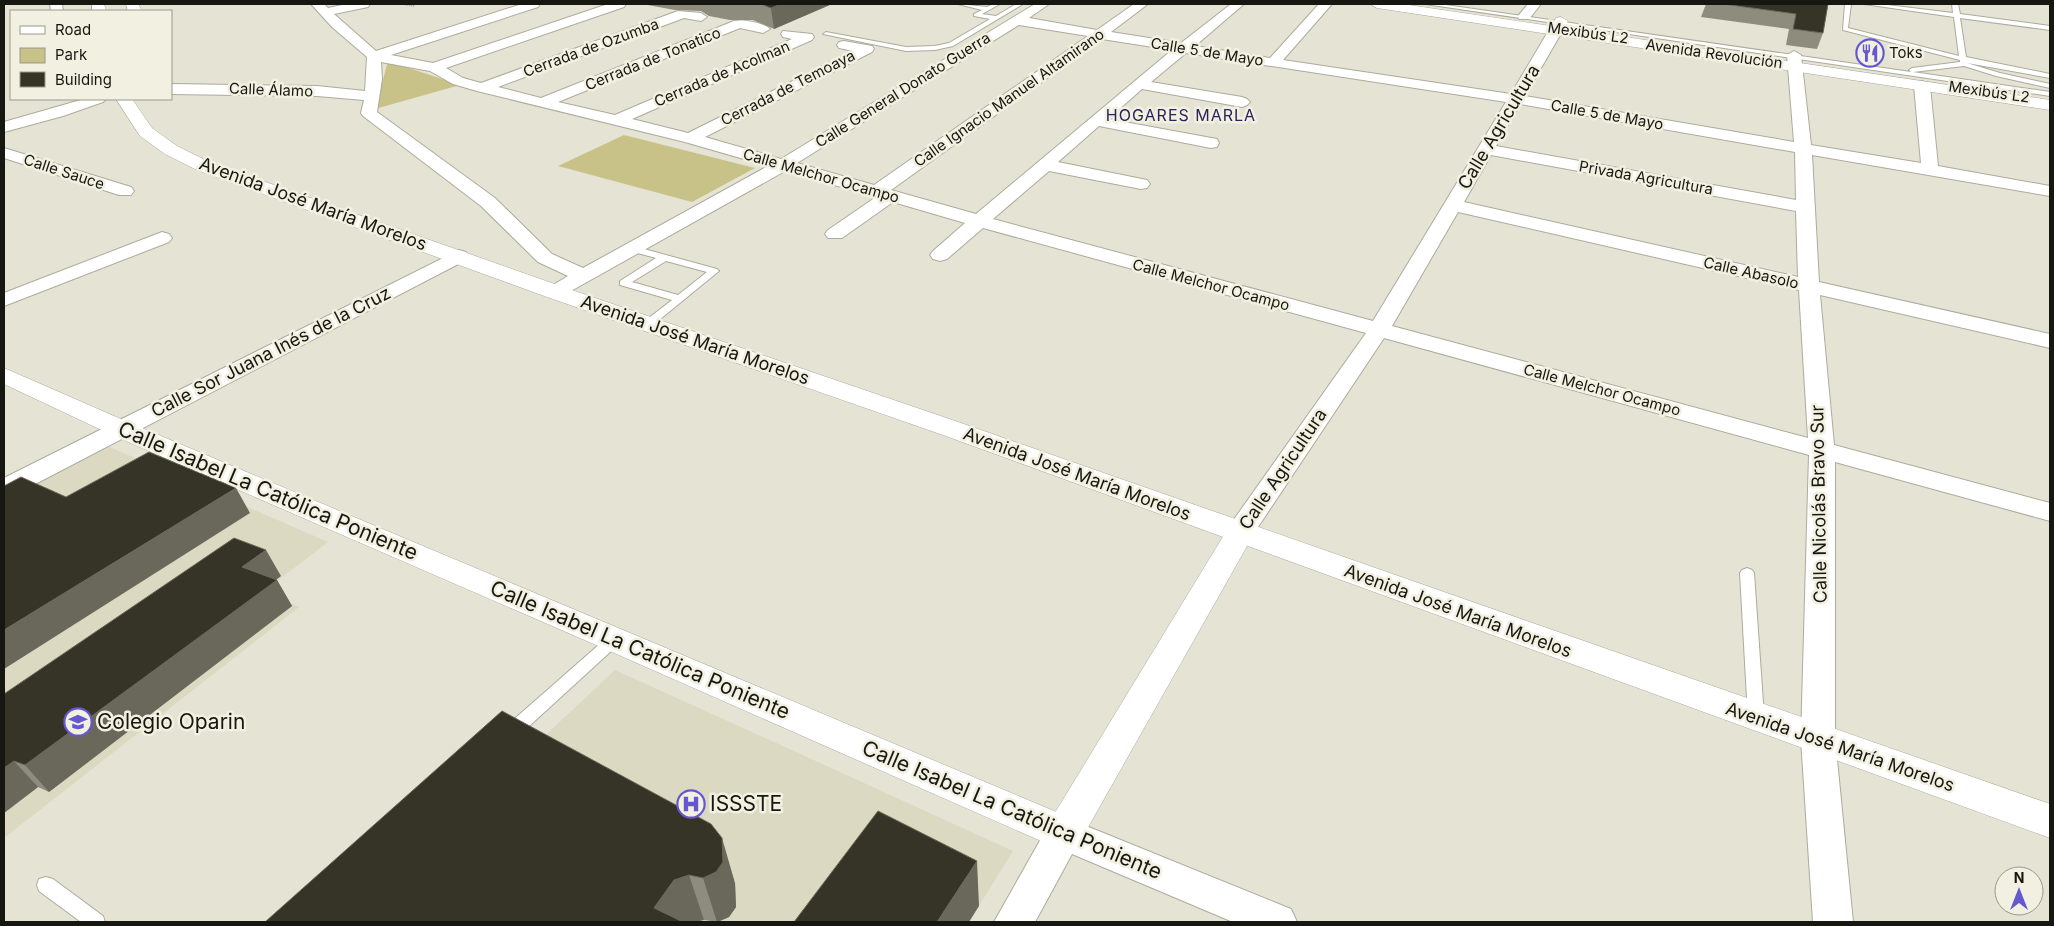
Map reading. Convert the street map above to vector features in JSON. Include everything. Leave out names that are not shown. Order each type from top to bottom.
[{"type":"main road","name":"Avenida Revolución","points":[[1377,4],[1559,26],[1795,61],[1922,86],[2050,103]]},
{"type":"main road","name":"Avenida Revolución","points":[[1440,4],[1528,7],[1559,26]]},
{"type":"main road","name":"Avenida Revolución","points":[[1795,61],[1902,71],[2050,94]]},
{"type":"main road","name":"Avenida José María Morelos","points":[[125,100],[146,132],[171,150],[203,166],[459,256],[555,292],[649,323],[1240,532],[2050,821]]},
{"type":"main road","name":"Calle Isabel La Católica Poniente","points":[[4,375],[121,429],[615,639],[1064,833]]},
{"type":"main road","name":"Calle Agricultura","points":[[1064,833],[1240,532]]},
{"type":"street","points":[[321,8],[364,4]]},
{"type":"street","points":[[374,56],[534,4]]},
{"type":"street","points":[[434,67],[620,4]]},
{"type":"street","name":"Calle General Donato Guerra","points":[[555,292],[788,168],[1018,12],[1042,4]]},
{"type":"street","name":"Calle Ignacio Manuel Altamirano","points":[[835,234],[883,194],[1142,4]]},
{"type":"street","points":[[940,255],[1139,84],[1238,4]]},
{"type":"street","points":[[1273,63],[1326,4]]},
{"type":"street","points":[[321,8],[374,56],[375,79],[369,113],[488,202],[545,258],[584,276]]},
{"type":"street","name":"Calle 5 de Mayo","points":[[1018,12],[1101,34],[1273,63],[1516,99],[2050,191]]},
{"type":"street","name":"Cerrada de Ozumba","points":[[482,88],[683,14],[701,17]]},
{"type":"street","name":"Cerrada de Tonatico","points":[[544,102],[738,24],[763,29]]},
{"type":"street","name":"Calle Agricultura","points":[[1240,532],[1379,330],[1559,26]]},
{"type":"street","name":"Cerrada de Acolman","points":[[619,119],[807,37],[788,34]]},
{"type":"street","name":"Cerrada de Temoaya","points":[[690,138],[866,49],[844,45]]},
{"type":"street","name":"Calle Melchor Ocampo","points":[[374,56],[434,67],[458,81],[482,88],[619,119],[690,138],[788,168],[978,221],[2050,512]]},
{"type":"street","name":"Calle Nicolás Bravo Sur","points":[[1795,61],[1803,148],[1810,286],[1822,450],[1818,739],[1833,922]]},
{"type":"street","points":[[1139,84],[1242,102]]},
{"type":"street","points":[[1922,86],[1930,170]]},
{"type":"street","name":"Calle Álamo","points":[[172,89],[297,91],[371,96]]},
{"type":"street","points":[[4,127],[57,113],[95,100]]},
{"type":"street","points":[[1096,121],[1210,143]]},
{"type":"street","name":"Privada Agricultura","points":[[1487,149],[1806,207]]},
{"type":"street","name":"Calle Sauce","points":[[4,152],[125,191]]},
{"type":"street","points":[[1047,165],[1141,184]]},
{"type":"street","points":[[736,206],[788,168]]},
{"type":"street","name":"Calle Abasolo","points":[[1452,205],[2050,341]]},
{"type":"street","points":[[4,300],[162,238]]},
{"type":"street","name":"Calle Sor Juana Inés de la Cruz","points":[[4,489],[459,256]]},
{"type":"street","name":"Calle Agricultura","points":[[1014,922],[1064,833]]},
{"type":"street","name":"Calle Isabel La Católica Poniente","points":[[1064,833],[1278,922]]},
{"type":"lane","points":[[961,4],[988,9]]},
{"type":"lane","points":[[997,4],[976,15],[995,18],[1018,12]]},
{"type":"lane","name":"Mexibús L2","points":[[1393,4],[1559,26]]},
{"type":"lane","name":"Mexibús L2","points":[[1428,4],[1559,26]]},
{"type":"lane","points":[[1848,4],[1846,29],[1852,32],[1964,61],[2050,76]]},
{"type":"lane","points":[[1867,4],[2050,28]]},
{"type":"lane","points":[[1955,4],[1964,61]]},
{"type":"lane","points":[[826,34],[906,48],[935,48],[951,45],[995,18],[1018,12]]},
{"type":"lane","name":"Mexibús L2","points":[[1795,61],[2050,94]]},
{"type":"lane","name":"Mexibús L2","points":[[1795,61],[2050,103]]},
{"type":"lane","points":[[1902,71],[1964,61],[1998,75],[2050,86]]},
{"type":"lane","points":[[633,249],[714,271],[649,323]]},
{"type":"lane","points":[[665,257],[624,284],[680,299]]},
{"type":"lane","points":[[1747,573],[1756,717]]},
{"type":"lane","points":[[497,744],[615,639]]},
{"type":"lane","points":[[46,884],[96,922]]},
{"type":"path","points":[[403,4],[415,6]]},
{"type":"shaded area","name":"Colegio Oparin","points":[[105,445],[328,542],[263,592],[299,607],[4,838],[4,497]]},
{"type":"shaded area","name":"ISSSTE","points":[[615,670],[1013,851],[969,922],[346,922]]},
{"type":"green space","points":[[388,61],[460,85],[375,109]]},
{"type":"green space","points":[[624,135],[755,168],[692,202],[558,166]]},
{"type":"building","points":[[761,4],[781,4],[771,8]]},
{"type":"building","points":[[1723,4],[1828,4],[1823,33],[1793,29],[1796,14]]},
{"type":"building","points":[[149,452],[236,488],[4,630],[4,486],[21,477],[66,497]]},
{"type":"building","points":[[234,538],[266,550],[242,567],[277,580],[25,765],[14,761],[4,768],[4,694]]},
{"type":"building","points":[[502,711],[711,824],[722,838],[723,862],[716,872],[703,878],[689,875],[674,880],[654,908],[683,922],[265,922]]},
{"type":"building","points":[[878,811],[977,861],[937,922],[794,922]]},
{"type":"place","name":"Toks","points":[[1870,53]]},
{"type":"place","name":"Colegio Oparin","points":[[78,722]]},
{"type":"place","name":"ISSSTE","points":[[691,804]]},
{"type":"district","name":"HOGARES MARLA","points":[[1181,115]]}]
